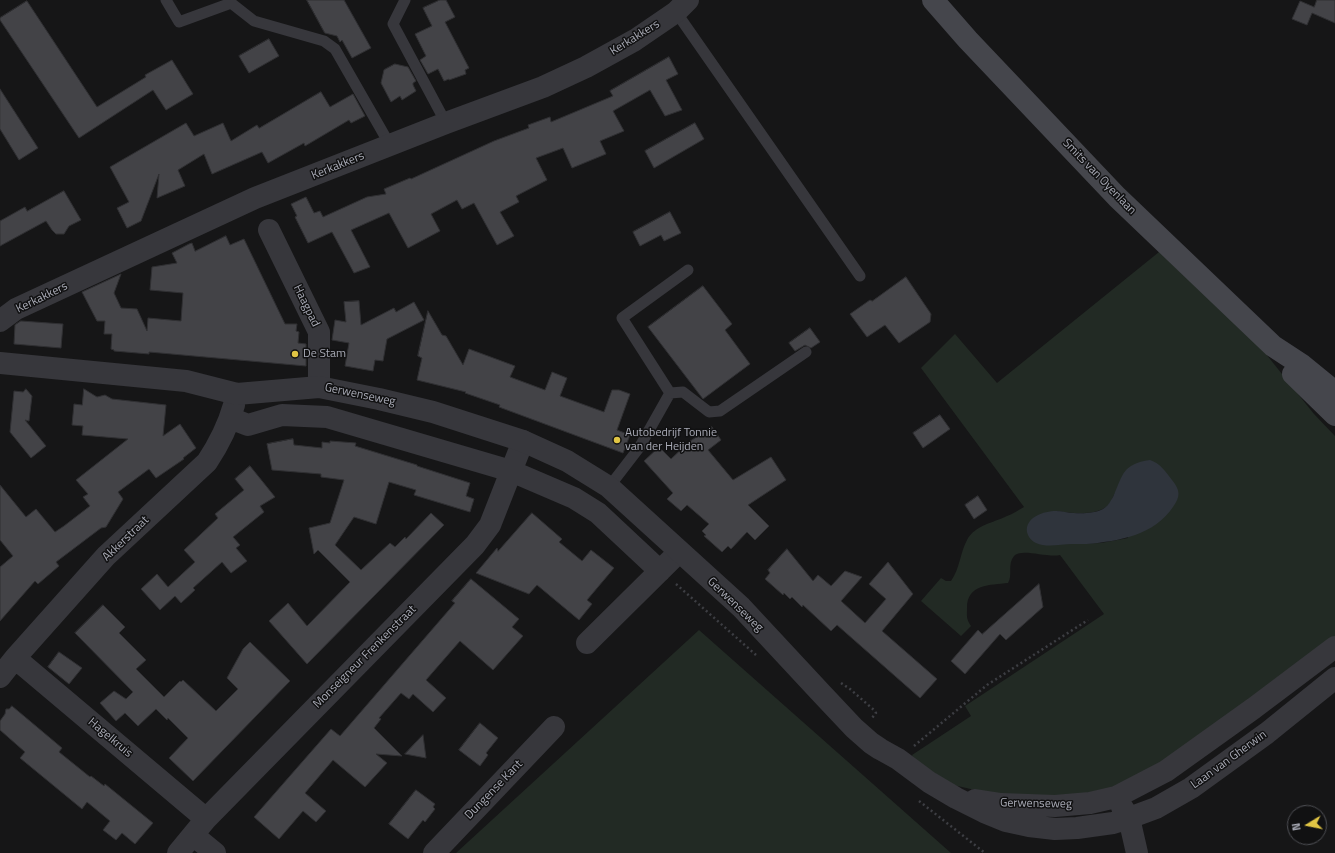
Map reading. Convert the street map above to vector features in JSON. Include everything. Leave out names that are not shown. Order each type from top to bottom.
[{"type":"main road","name":"Smits van Oyenlaan","points":[[933,0],[968,40],[1117,197],[1273,346],[1302,365],[1335,392]]},
{"type":"main road","name":"Smits van Oyenlaan","points":[[1273,346],[1293,374],[1335,415]]},
{"type":"street","name":"Kerkakkers","points":[[0,321],[16,309],[255,198],[446,123],[543,87],[586,67],[635,40],[682,6]]},
{"type":"street","name":"Haagpad","points":[[269,230],[319,332],[319,386]]},
{"type":"street","name":"Gerwenseweg","points":[[0,363],[186,381],[237,394],[319,386],[433,412],[523,441],[567,461],[609,487],[741,607],[788,660],[854,728],[880,749],[898,759],[929,782],[984,812],[1006,821],[1029,826],[1055,829],[1077,828],[1121,820]]},
{"type":"street","name":"Akkerstraat","points":[[0,677],[15,658],[106,556],[207,462],[219,443],[230,418],[237,394]]},
{"type":"street","points":[[230,418],[248,425],[282,415],[327,417],[511,471],[574,498],[598,514],[660,571]]},
{"type":"street","name":"Monseigneur Frenkenstraat","points":[[178,853],[199,827],[475,545],[490,525],[523,441]]},
{"type":"street","points":[[587,643],[679,552]]},
{"type":"street","points":[[1124,853],[1121,820],[1116,797],[1166,771],[1254,708],[1335,647]]},
{"type":"street","name":"Hagelkruis","points":[[15,658],[199,827],[215,853]]},
{"type":"street","name":"Laan van Gherwin","points":[[1121,820],[1156,808],[1191,788],[1266,733],[1335,678]]},
{"type":"street","name":"Dungense Kant","points":[[434,853],[554,727]]},
{"type":"street","name":"Gerwenseweg","points":[[956,798],[1001,804],[1055,806],[1090,803],[1116,797]]},
{"type":"street","points":[[1121,820],[1137,853]]},
{"type":"lane","points":[[166,0],[179,22],[231,3],[254,21],[324,41],[335,49],[390,145]]},
{"type":"lane","points":[[404,0],[393,24],[446,123]]},
{"type":"lane","name":"Kerkakkers","points":[[682,6],[860,276]]},
{"type":"lane","points":[[670,393],[622,318],[688,270]]},
{"type":"lane","points":[[670,393],[683,392],[709,412],[720,411],[806,352]]},
{"type":"lane","points":[[609,487],[639,448],[670,393]]},
{"type":"path","points":[[660,571],[758,656]]},
{"type":"path","points":[[898,759],[987,685],[1088,620]]},
{"type":"shaded area","points":[[1159,252],[1262,349],[1314,414],[1335,436],[1335,640],[1167,763],[1123,786],[1044,801],[984,792],[953,785],[913,759],[912,755],[971,716],[965,706],[1104,614],[1060,555],[1055,556],[1022,553],[1014,556],[1011,562],[1008,583],[987,585],[975,590],[971,594],[968,600],[967,613],[971,626],[961,636],[921,601],[941,578],[946,581],[951,581],[970,535],[979,528],[1024,507],[921,368],[955,334],[997,383]],"holes":[[[1115,493],[1128,538],[1101,543],[1072,544],[1056,511],[1069,513],[1098,511],[1109,504]]]},
{"type":"shaded area","points":[[1150,460],[1157,463],[1165,471],[1178,490],[1177,500],[1173,507],[1165,517],[1156,524],[1135,535],[1112,541],[1087,544],[1045,545],[1036,543],[1029,537],[1027,527],[1029,522],[1036,516],[1046,512],[1056,511],[1085,513],[1103,509],[1111,501],[1125,472],[1134,464]]},
{"type":"shaded area","points":[[699,630],[951,853],[456,853]]},
{"type":"building","points":[[307,0],[344,0],[371,48],[352,58],[342,40],[340,42],[337,36],[325,33]]},
{"type":"building","points":[[440,0],[446,0],[455,17],[445,22],[469,68],[465,70],[466,74],[444,81],[438,69],[428,74],[420,60],[426,56],[415,34],[432,26],[423,8]]},
{"type":"building","points":[[1317,0],[1335,0],[1335,23],[1312,13],[1307,25],[1292,19],[1300,1],[1314,7]]},
{"type":"building","points":[[27,1],[97,107],[146,77],[145,75],[172,60],[193,94],[166,110],[153,90],[79,138],[0,20],[0,18]]},
{"type":"building","points":[[269,39],[279,56],[249,73],[239,56]]},
{"type":"building","points":[[669,57],[678,74],[666,80],[682,110],[665,116],[650,90],[613,111],[624,131],[600,141],[606,154],[572,168],[563,148],[536,158],[547,180],[516,196],[519,202],[500,212],[514,236],[497,245],[474,203],[462,209],[457,200],[431,214],[440,231],[408,248],[389,213],[351,230],[370,267],[354,273],[332,232],[308,243],[295,217],[297,216],[291,204],[306,197],[314,213],[320,211],[323,217],[367,197],[386,194],[384,189],[410,178],[411,179],[494,141],[529,128],[528,125],[550,117],[551,122],[613,96],[610,91]]},
{"type":"building","points":[[395,64],[408,67],[416,81],[413,85],[416,91],[402,100],[400,96],[391,102],[381,83],[384,70]]},
{"type":"building","points":[[0,89],[38,148],[19,160],[0,129]]},
{"type":"building","points":[[321,92],[330,107],[353,94],[365,116],[351,123],[349,120],[305,146],[304,143],[268,163],[262,152],[212,174],[204,154],[178,170],[185,186],[157,198],[159,174],[141,221],[127,228],[117,208],[129,202],[110,167],[186,123],[194,136],[223,123],[231,141],[257,125],[259,128]]},
{"type":"building","points":[[695,123],[704,139],[654,168],[645,151]]},
{"type":"building","points":[[64,191],[81,220],[69,226],[64,234],[56,234],[46,221],[0,246],[0,221],[25,207],[27,211]]},
{"type":"building","points":[[670,212],[681,233],[664,241],[661,235],[640,246],[633,232]]},
{"type":"building","points":[[226,236],[230,245],[244,239],[285,324],[297,324],[296,331],[299,332],[298,343],[306,344],[306,366],[149,352],[149,354],[114,351],[111,349],[112,334],[104,334],[105,321],[97,321],[82,292],[121,274],[114,293],[121,308],[137,309],[147,331],[148,318],[181,321],[183,293],[150,290],[152,267],[177,263],[172,253],[189,244],[192,243],[195,251]]},
{"type":"building","points":[[906,277],[931,314],[930,322],[899,343],[885,325],[867,337],[850,314],[870,300],[872,301]]},
{"type":"building","points":[[703,286],[732,324],[725,330],[750,364],[703,399],[648,327]]},
{"type":"building","points":[[359,301],[361,325],[394,308],[396,312],[414,302],[424,320],[387,339],[383,361],[375,360],[373,371],[345,366],[349,343],[332,340],[335,320],[346,322],[344,302]]},
{"type":"building","points":[[428,311],[442,335],[446,336],[463,365],[469,349],[515,366],[510,377],[545,390],[552,372],[567,378],[560,396],[604,412],[612,390],[619,390],[630,394],[617,430],[630,435],[623,453],[499,407],[500,405],[465,393],[466,392],[417,380],[422,358],[418,356]]},
{"type":"building","points":[[21,321],[63,324],[61,348],[14,344],[15,325]]},
{"type":"building","points":[[810,328],[820,342],[811,348],[805,345],[795,351],[789,343]]},
{"type":"building","points":[[26,389],[32,396],[29,421],[25,420],[46,446],[31,458],[10,432],[14,391],[23,392]]},
{"type":"building","points":[[84,389],[97,397],[105,395],[112,399],[166,405],[163,436],[180,424],[196,448],[183,458],[184,459],[156,478],[149,469],[118,492],[123,499],[106,527],[101,528],[56,562],[59,566],[38,584],[35,581],[0,621],[0,567],[13,556],[0,540],[0,485],[26,517],[36,509],[55,532],[90,506],[83,497],[88,494],[76,480],[128,439],[82,435],[83,426],[72,425],[74,404],[82,405]]},
{"type":"building","points":[[940,415],[950,429],[923,448],[913,433]]},
{"type":"building","points":[[712,427],[721,440],[708,450],[733,480],[771,457],[786,480],[748,505],[769,526],[755,540],[747,532],[731,549],[728,546],[722,552],[704,536],[706,535],[702,531],[709,524],[687,505],[681,511],[667,499],[673,493],[644,461],[659,447],[671,459],[689,442]]},
{"type":"building","points":[[293,439],[294,445],[322,448],[322,442],[330,443],[330,441],[356,443],[355,446],[470,483],[466,496],[474,499],[470,512],[414,495],[416,490],[389,482],[376,524],[354,517],[335,545],[361,570],[390,543],[395,547],[405,537],[406,539],[431,513],[444,525],[307,664],[269,621],[288,603],[307,626],[350,582],[318,550],[314,554],[309,528],[330,523],[344,480],[321,477],[321,474],[272,470],[267,444]]},
{"type":"building","points":[[250,466],[275,497],[260,506],[264,512],[233,537],[240,545],[236,548],[247,561],[231,573],[222,562],[193,588],[195,590],[181,603],[175,596],[160,610],[141,589],[157,574],[168,587],[195,562],[184,550],[218,518],[215,514],[244,490],[235,479]]},
{"type":"building","points":[[978,496],[987,510],[974,519],[965,505]]},
{"type":"building","points":[[532,513],[562,539],[559,542],[582,561],[591,550],[614,568],[587,600],[592,604],[579,620],[537,585],[529,594],[476,573],[497,548],[498,551]]},
{"type":"building","points":[[787,549],[813,581],[818,575],[831,586],[845,571],[862,577],[841,601],[865,623],[886,599],[869,584],[888,562],[913,594],[882,631],[937,679],[920,698],[837,625],[831,631],[803,605],[802,607],[792,597],[790,599],[784,593],[783,595],[765,579],[770,573],[768,570]]},
{"type":"building","points":[[471,579],[519,619],[512,627],[523,636],[493,670],[460,641],[426,680],[446,698],[433,712],[413,694],[409,699],[401,693],[379,718],[381,719],[374,728],[402,756],[376,754],[387,763],[365,787],[333,760],[305,793],[326,811],[316,822],[303,811],[279,839],[254,817],[331,729],[340,736],[455,603],[452,601]]},
{"type":"building","points":[[1039,584],[1043,607],[1006,640],[1000,634],[965,674],[951,661],[978,630],[982,634]]},
{"type":"building","points":[[103,605],[125,627],[119,633],[146,660],[136,669],[164,697],[180,681],[181,682],[183,680],[216,711],[238,689],[227,678],[243,649],[250,642],[290,681],[193,781],[169,758],[188,738],[168,718],[167,720],[156,709],[138,726],[125,713],[116,721],[100,703],[114,691],[126,699],[133,692],[75,633]]},
{"type":"building","points":[[59,652],[82,668],[69,684],[48,667]]},
{"type":"building","points":[[12,706],[62,748],[59,752],[90,777],[91,776],[104,786],[105,784],[153,823],[135,844],[122,833],[116,840],[103,830],[110,821],[87,802],[82,809],[20,758],[25,752],[0,730],[0,721],[5,714],[6,709],[9,709]]},
{"type":"building","points":[[480,723],[498,738],[486,753],[488,755],[480,766],[459,750]]},
{"type":"building","points":[[423,735],[426,758],[405,754]]},
{"type":"building","points":[[416,790],[435,804],[433,807],[435,809],[425,822],[423,820],[408,839],[389,824]]},
{"type":"place","name":"De Stam","points":[[295,354]]},
{"type":"place","name":"Autobedrijf Tonnie van der Heijden","points":[[617,440]]}]
